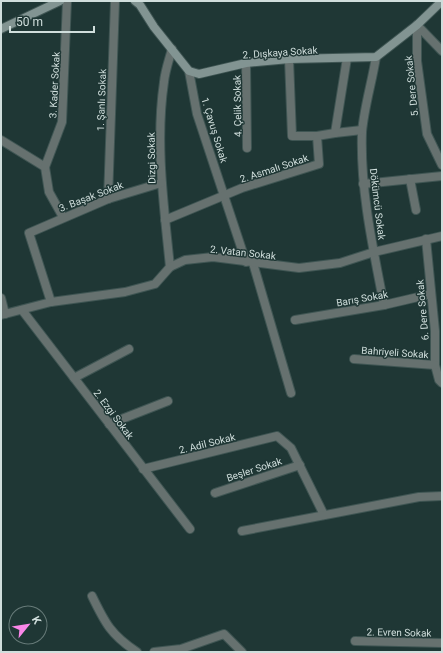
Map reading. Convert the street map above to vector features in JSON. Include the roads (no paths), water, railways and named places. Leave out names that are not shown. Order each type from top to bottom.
[{"type":"street","points":[[1,29],[60,1]]},
{"type":"street","name":"3. Kader Sokak","points":[[45,167],[62,122],[67,1]]},
{"type":"street","name":"1. Şanlı Sokak","points":[[108,199],[115,1]]},
{"type":"street","points":[[135,1],[140,5],[154,27],[189,71]]},
{"type":"street","points":[[376,57],[417,25],[442,1]]},
{"type":"street","points":[[417,25],[442,51]]},
{"type":"street","name":"5. Dere Sokak","points":[[417,25],[417,60],[427,134],[442,165]]},
{"type":"street","name":"Dizgi Sokak","points":[[170,267],[161,183],[161,117],[164,81],[172,49]]},
{"type":"street","name":"2. Dışkaya Sokak","points":[[189,71],[199,74],[246,63],[289,59],[376,57]]},
{"type":"street","name":"Dökümcü Sokak","points":[[376,57],[362,130],[363,184],[384,305]]},
{"type":"street","points":[[335,133],[347,58]]},
{"type":"street","points":[[289,59],[292,136],[317,136],[362,130]]},
{"type":"street","name":"4. Çelik Sokak","points":[[246,63],[247,148]]},
{"type":"street","name":"1. Çavuş Sokak","points":[[189,71],[197,114],[250,262],[290,393]]},
{"type":"street","name":"2. Asmalı Sokak","points":[[166,220],[242,188],[319,164],[317,136]]},
{"type":"street","points":[[1,140],[45,167],[49,192],[63,217]]},
{"type":"street","points":[[363,184],[442,176]]},
{"type":"street","points":[[410,179],[416,210]]},
{"type":"street","name":"3. Başak Sokak","points":[[51,302],[29,233],[63,217],[108,199],[161,183]]},
{"type":"street","name":"2. Vatan Sokak","points":[[3,314],[51,302],[125,292],[155,284],[170,267],[185,260],[213,257],[299,268],[340,263],[374,252],[442,236]]},
{"type":"street","name":"6. Dere Sokak","points":[[426,239],[431,294],[439,331],[435,365],[440,382]]},
{"type":"street","name":"Barış Sokak","points":[[296,320],[384,305],[431,294]]},
{"type":"street","points":[[1,298],[3,314]]},
{"type":"street","name":"2. Ezgi Sokak","points":[[22,310],[190,529]]},
{"type":"street","points":[[74,378],[129,349]]},
{"type":"street","name":"Bahriyeli Sokak","points":[[354,359],[435,365]]},
{"type":"street","points":[[109,424],[168,401]]},
{"type":"street","name":"2. Adil Sokak","points":[[143,469],[277,436]]},
{"type":"street","name":"Beşler Sokak","points":[[277,436],[290,448],[300,465],[324,515]]},
{"type":"street","name":"Beşler Sokak","points":[[215,493],[300,465]]},
{"type":"street","points":[[242,531],[419,497],[442,496]]},
{"type":"street","points":[[92,596],[106,625],[123,643],[137,652]]},
{"type":"street","points":[[154,652],[181,649],[224,634],[242,652]]},
{"type":"street","name":"2. Evren Sokak","points":[[355,641],[442,643]]}]
